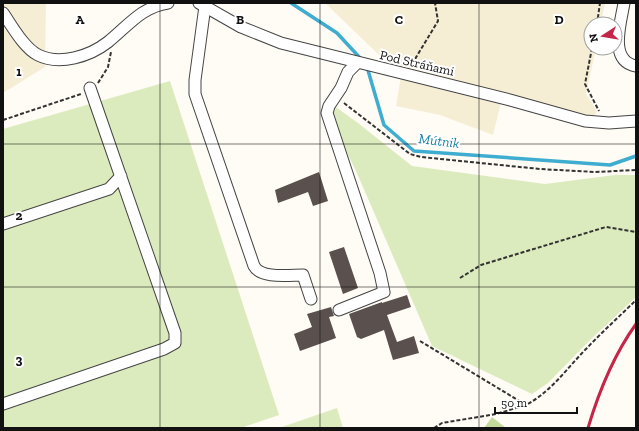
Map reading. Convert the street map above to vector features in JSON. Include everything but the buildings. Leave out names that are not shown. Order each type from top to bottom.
[{"type":"street","points":[[3,13],[18,36],[38,55],[55,60],[74,58],[94,51],[115,36],[137,15],[168,3]]},
{"type":"street","points":[[624,3],[618,38],[619,49],[625,61],[636,66]]},
{"type":"street","points":[[202,5],[195,94],[254,266],[256,269],[265,274],[302,276],[311,299]]},
{"type":"street","name":"Pod Stráňami","points":[[202,5],[241,27],[273,41],[510,100],[575,119],[599,123],[636,121]]},
{"type":"street","points":[[339,310],[384,292],[380,273],[329,120],[329,106],[341,88],[348,72],[361,64]]},
{"type":"street","points":[[3,404],[164,349],[175,343],[175,333],[90,88]]},
{"type":"street","points":[[3,224],[109,189],[121,176]]},
{"type":"path","points":[[404,74],[416,61],[438,21],[435,3]]},
{"type":"path","points":[[598,16],[600,3]]},
{"type":"path","points":[[3,120],[82,94],[99,83],[108,67],[115,36]]},
{"type":"path","points":[[590,56],[585,84],[587,91],[592,96],[599,109],[599,123]]},
{"type":"path","points":[[341,88],[341,96],[344,103],[410,154],[421,157],[548,169],[595,172],[636,170]]},
{"type":"path","points":[[460,278],[481,265],[606,227],[636,232]]},
{"type":"path","points":[[434,428],[442,423],[496,414],[526,405],[542,395],[558,381],[586,349],[636,300]]},
{"type":"path","points":[[420,341],[526,405]]},
{"type":"shaded area","points":[[3,3],[46,3],[45,67],[3,93]]},
{"type":"shaded area","points":[[325,3],[605,3],[603,16],[583,16],[583,56],[594,56],[586,94],[597,111],[594,116],[587,117],[503,94],[493,135],[440,115],[396,106],[401,76]]},
{"type":"green space","points":[[170,81],[279,415],[241,428],[3,428],[3,129]]},
{"type":"green space","points":[[333,105],[412,166],[545,184],[615,175],[636,175],[636,297],[589,341],[548,383],[532,394],[432,346],[356,171],[330,119]]},
{"type":"green space","points":[[337,408],[343,428],[279,428]]},
{"type":"green space","points":[[492,417],[506,428],[484,428]]},
{"type":"waterway","name":"Mútnik","points":[[291,3],[337,33],[361,59]]},
{"type":"waterway","name":"Mútnik","points":[[367,67],[384,125],[414,151],[610,165],[636,156]]},
{"type":"railway","points":[[588,428],[608,374],[620,349],[636,324]]}]
